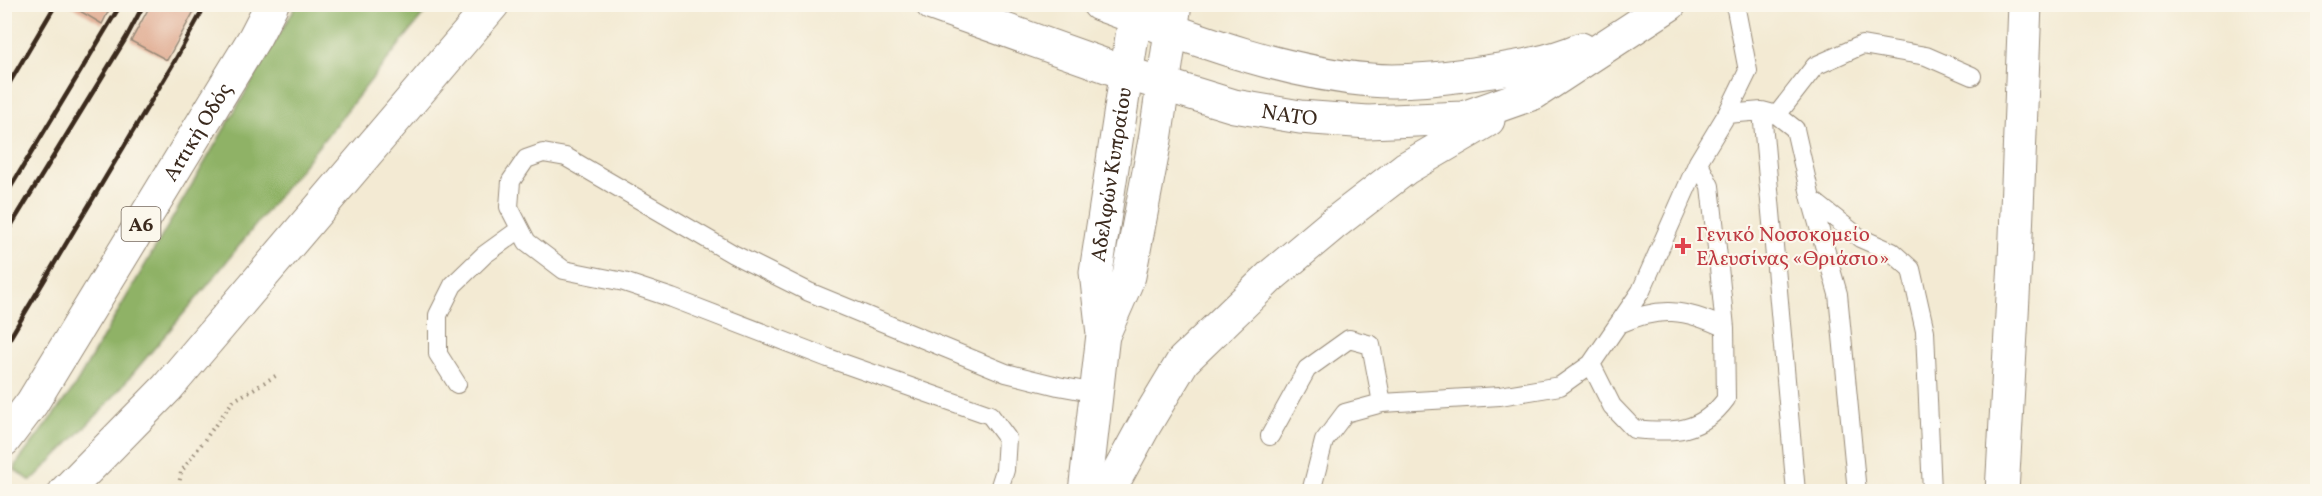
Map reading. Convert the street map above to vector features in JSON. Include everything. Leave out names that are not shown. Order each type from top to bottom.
[{"type":"main road","name":"Αττική Οδός","points":[[4,440],[38,392],[255,37],[272,4]]},
{"type":"main road","points":[[65,492],[167,387],[493,4]]},
{"type":"main road","name":"ΝΑΤΟ","points":[[932,4],[1126,73],[1234,106],[1300,117],[1368,122],[1463,117],[1534,93],[1670,4]]},
{"type":"main road","name":"ΝΑΤΟ","points":[[1099,4],[1174,18],[1281,65],[1330,75],[1372,80],[1420,79],[1509,69],[1561,58],[1637,24]]},
{"type":"main road","points":[[2002,492],[2015,261],[2025,4]]},
{"type":"main road","name":"Αδελφών Κυπραίου","points":[[1085,492],[1103,334],[1096,272],[1136,11]]},
{"type":"main road","name":"Αδελφών Κυπραίου","points":[[1103,334],[1129,276],[1155,140],[1174,18]]},
{"type":"main road","points":[[1108,492],[1183,361],[1271,276],[1406,168],[1534,93]]},
{"type":"lane","points":[[1311,492],[1324,441],[1345,413],[1382,403],[1500,396],[1560,386],[1591,364],[1641,291],[1698,162],[1727,114],[1748,71],[1735,4]]},
{"type":"lane","points":[[1796,492],[1769,113],[1815,66],[1862,45],[1926,56],[1972,76]]},
{"type":"lane","points":[[1727,114],[1769,113],[1795,129],[1811,199],[1839,294],[1857,492]]},
{"type":"lane","points":[[998,492],[1005,470],[1007,438],[990,416],[828,358],[672,298],[624,282],[564,270],[527,242],[509,207],[511,181],[526,159],[543,153],[566,157],[733,254],[809,292],[1006,373],[1097,393]]},
{"type":"lane","points":[[1591,364],[1612,406],[1634,429],[1668,432],[1703,422],[1726,399],[1725,328],[1710,186],[1698,162]]},
{"type":"lane","points":[[1811,199],[1860,238],[1892,252],[1911,269],[1925,331],[1932,492]]},
{"type":"lane","points":[[458,384],[438,354],[438,315],[453,285],[484,255],[520,229]]},
{"type":"lane","points":[[1618,325],[1640,315],[1674,311],[1710,321],[1725,328]]},
{"type":"lane","points":[[1270,436],[1306,369],[1349,339],[1371,345],[1382,403]]},
{"type":"path","points":[[178,492],[181,472],[233,402],[277,375]]},
{"type":"green space","points":[[297,4],[431,5],[207,286],[102,410],[31,481],[15,470],[17,463],[73,389]]},
{"type":"building","points":[[68,4],[112,4],[102,24]]},
{"type":"building","points":[[151,4],[198,4],[167,60],[131,41]]},
{"type":"railway","points":[[4,92],[56,4]]},
{"type":"railway","points":[[4,198],[121,4]]},
{"type":"railway","points":[[4,237],[126,38],[144,4]]},
{"type":"railway","points":[[4,348],[173,64],[206,4]]},
{"type":"place","name":"Γενικό Νοσοκομείο Ελευσίνας «Θριάσιο»","points":[[1683,246]]}]
